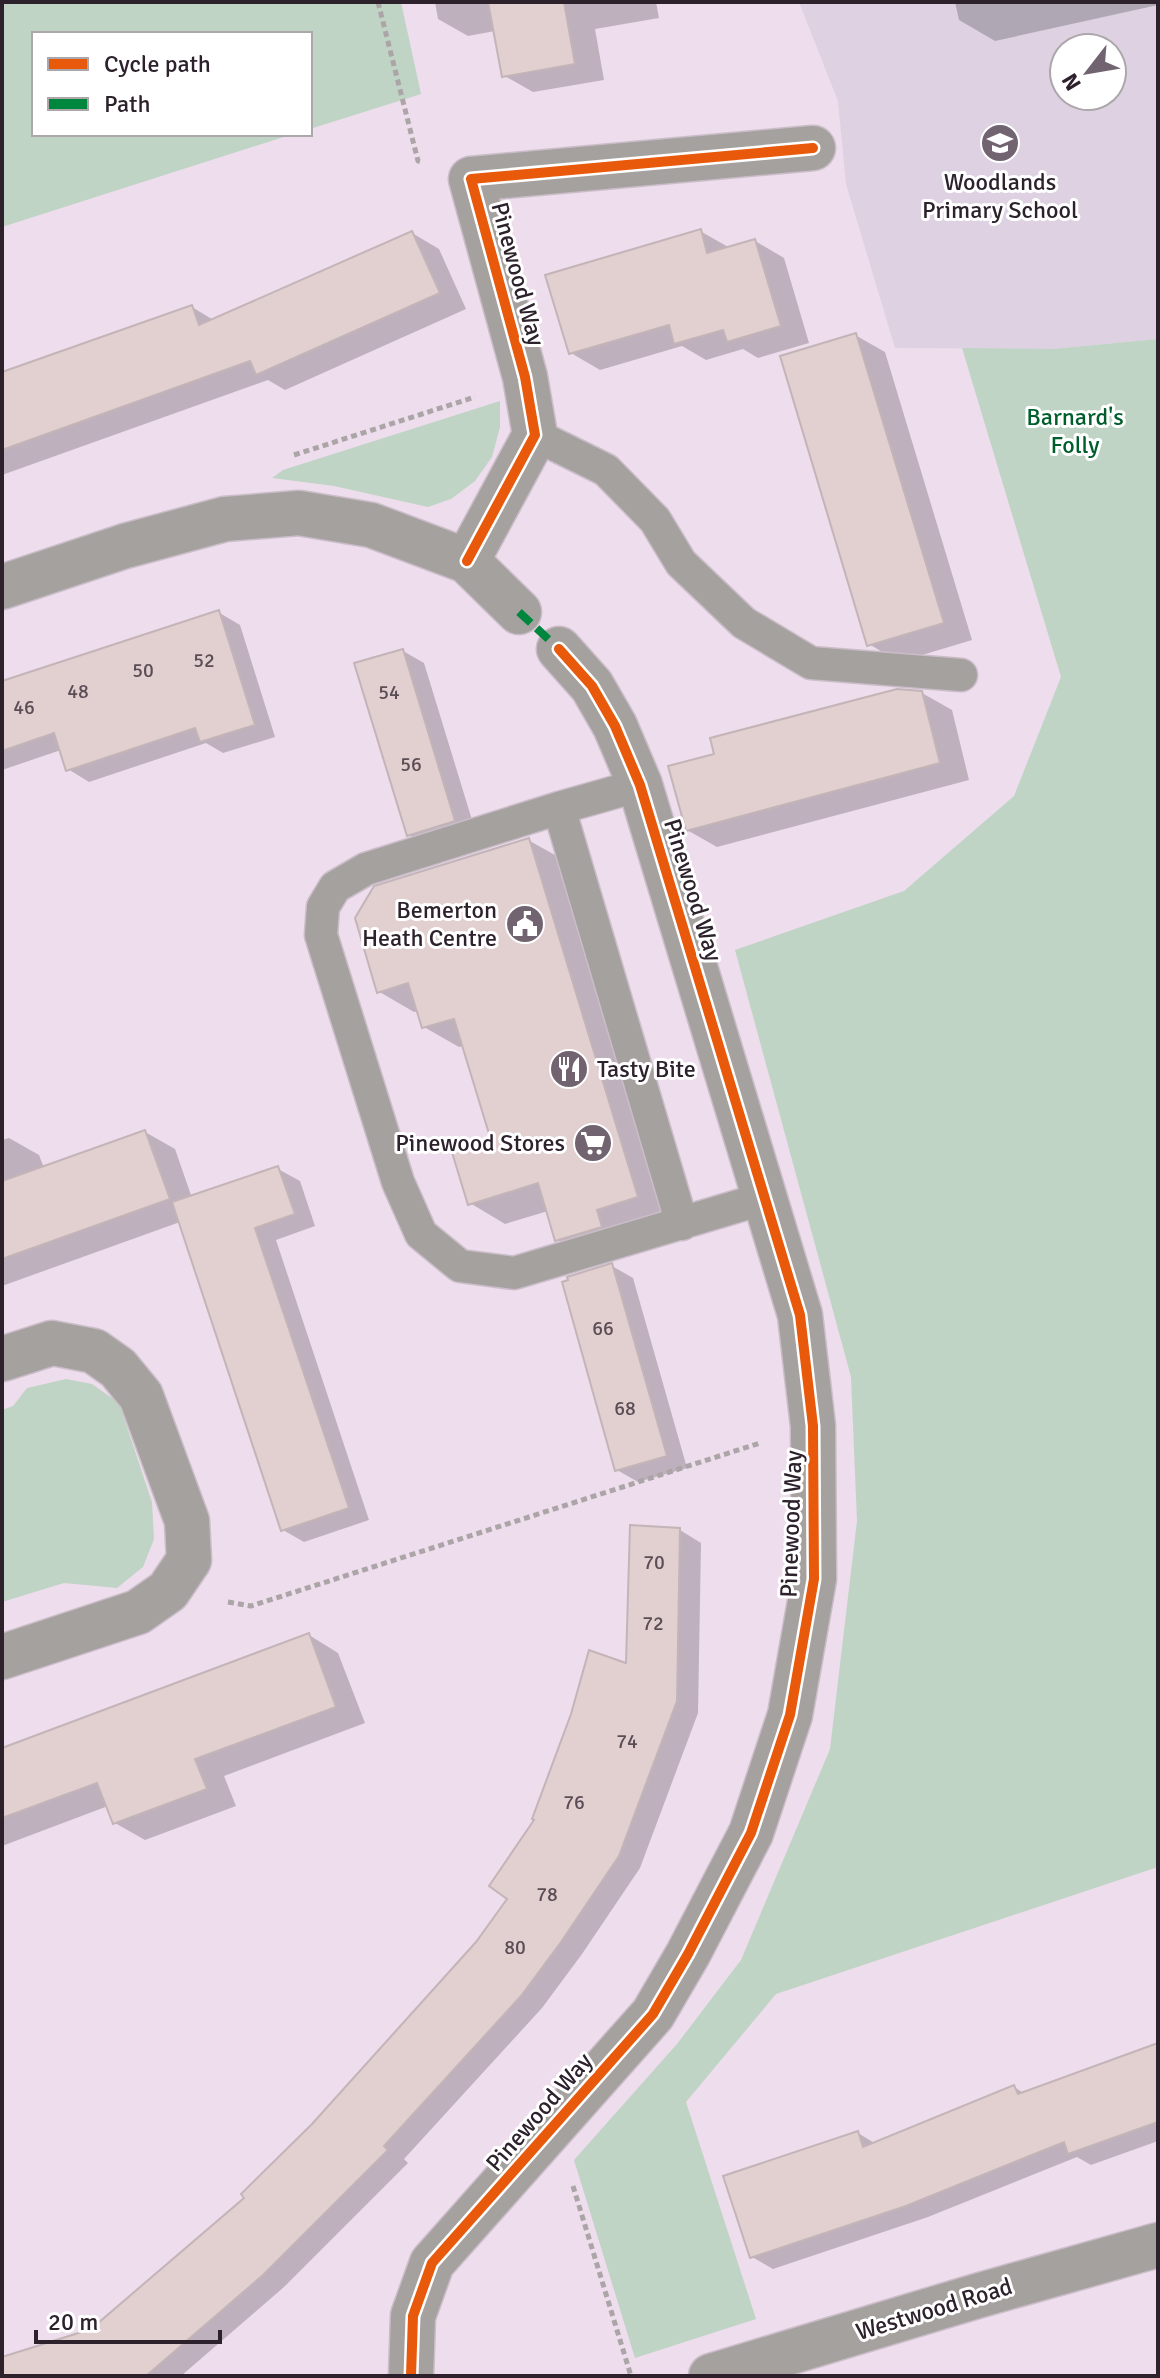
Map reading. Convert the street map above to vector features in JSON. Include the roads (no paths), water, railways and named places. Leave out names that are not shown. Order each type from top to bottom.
[{"type":"street","name":"Pinewood Way","points":[[535,435],[525,381],[471,179],[813,148]]},
{"type":"street","points":[[467,561],[535,435]]},
{"type":"street","points":[[2,587],[125,546],[225,519],[299,513],[371,525],[467,561],[519,612]]},
{"type":"street","name":"Pinewood Way","points":[[411,2376],[413,2316],[432,2263],[653,2014],[751,1833],[790,1715],[814,1579],[813,1426],[800,1315],[640,785],[615,726],[592,686],[559,649]]},
{"type":"street","points":[[2,1359],[52,1343],[94,1351],[118,1368],[141,1396],[187,1521],[189,1560],[168,1591],[138,1612],[2,1657]]},
{"type":"street","name":"Westwood Road","points":[[711,2376],[1158,2245]]},
{"type":"lane","points":[[535,435],[606,470],[655,520],[681,563],[744,623],[811,663],[961,675]]},
{"type":"lane","points":[[640,785],[366,869],[335,887],[323,907],[321,935],[398,1182],[421,1234],[460,1266],[514,1273],[765,1198]]},
{"type":"lane","points":[[559,808],[682,1224]]},
{"type":"place","name":"Woodlands Primary School","points":[[1000,143]]},
{"type":"place","name":"Bemerton Heath Centre","points":[[525,924]]},
{"type":"place","name":"Tasty Bite","points":[[569,1069]]},
{"type":"place","name":"Pinewood Stores","points":[[593,1143]]},
{"type":"park label","name":"Barnard's Folly","points":[[1075,431]]}]
